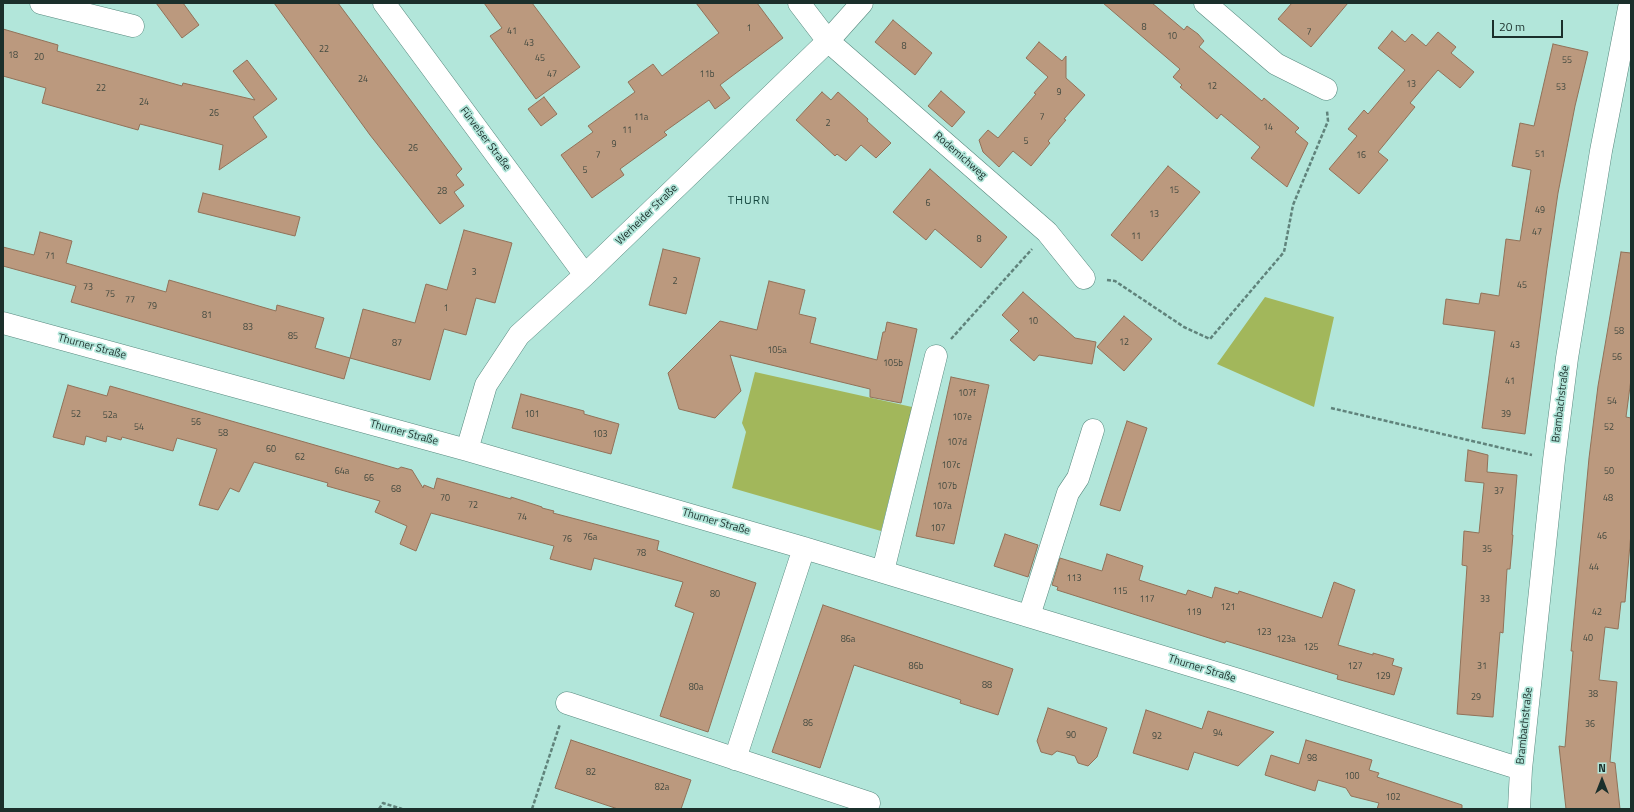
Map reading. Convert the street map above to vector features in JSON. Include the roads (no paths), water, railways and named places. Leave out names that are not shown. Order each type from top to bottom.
[{"type":"street","points":[[42,3],[133,26]]},
{"type":"street","name":"Fürvelser Straße","points":[[384,3],[586,275]]},
{"type":"street","name":"Rodemichweg","points":[[799,3],[828,41],[1047,232],[1084,278]]},
{"type":"street","name":"Werheider Straße","points":[[468,450],[486,385],[519,335],[586,275],[828,41],[862,3]]},
{"type":"street","points":[[1205,3],[1276,64],[1326,89]]},
{"type":"street","name":"Brambachstraße","points":[[1519,809],[1521,769],[1554,460],[1567,358],[1601,150],[1630,3]]},
{"type":"street","name":"Thurner Straße","points":[[3,323],[468,450],[883,571],[1521,769]]},
{"type":"street","points":[[883,571],[936,356]]},
{"type":"street","points":[[1029,616],[1068,493],[1078,478],[1093,430]]},
{"type":"street","points":[[735,759],[804,548]]},
{"type":"street","points":[[567,703],[869,803]]},
{"type":"district","name":"THURN","points":[[749,201]]}]
